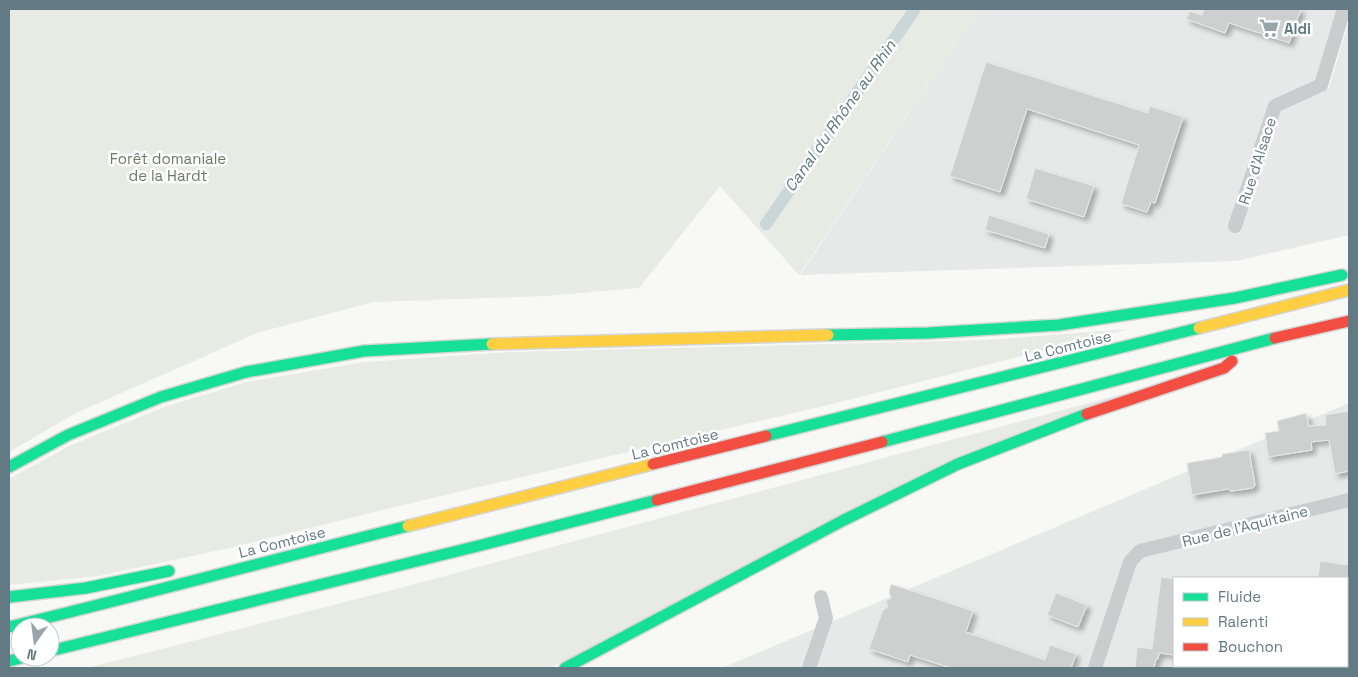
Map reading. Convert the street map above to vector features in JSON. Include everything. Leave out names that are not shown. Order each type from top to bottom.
[{"type":"highway","points":[[9,468],[68,435],[161,397],[246,372],[364,350],[509,343],[928,333],[1050,326],[1235,298],[1349,274]]},
{"type":"highway","name":"La Comtoise","points":[[9,627],[1349,290]]},
{"type":"highway","points":[[60,649],[488,544],[886,442],[1260,341],[1349,321]]},
{"type":"highway","points":[[564,668],[844,520],[958,464],[1064,422],[1224,368],[1260,341]]},
{"type":"highway","points":[[9,597],[86,588],[174,570],[247,566]]},
{"type":"highway","points":[[100,650],[210,612]]},
{"type":"street","name":"Rue d'Alsace","points":[[1235,226],[1275,106],[1321,85],[1344,9]]},
{"type":"street","name":"Rue de l'Aquitaine","points":[[1095,668],[1130,562],[1140,551],[1349,500]]},
{"type":"street","points":[[809,668],[826,618],[821,597]]},
{"type":"shaded area","points":[[979,9],[1339,9],[1318,87],[1329,88],[1349,20],[1349,235],[1236,261],[800,275]]},
{"type":"shaded area","points":[[1349,403],[1349,668],[722,668]]},
{"type":"green space","name":"Forêt domaniale de la Hardt","points":[[9,9],[979,9],[799,275],[720,186],[639,288],[545,296],[373,302],[257,333],[74,414],[9,452]]},
{"type":"green space","points":[[1129,329],[840,402],[382,510],[234,547],[99,576],[9,585],[9,479],[69,446],[167,406],[247,382],[365,362],[511,352],[988,340]]},
{"type":"green space","points":[[1126,393],[957,459],[550,668],[87,668],[400,588]]},
{"type":"building","name":"Aldi","points":[[1204,9],[1301,9],[1289,43],[1229,23],[1225,33],[1186,19],[1190,11],[1202,15]]},
{"type":"building","points":[[986,62],[1148,113],[1150,106],[1183,117],[1155,203],[1151,202],[1147,212],[1121,204],[1139,145],[1027,109],[1000,192],[950,176]]},
{"type":"building","points":[[1035,168],[1094,186],[1084,217],[1026,199]]},
{"type":"building","points":[[989,215],[1049,234],[1045,248],[985,230]]},
{"type":"building","points":[[1349,411],[1349,471],[1335,474],[1329,440],[1311,442],[1312,450],[1268,457],[1265,433],[1279,431],[1277,421],[1306,413],[1309,426],[1326,425],[1325,415]]},
{"type":"building","points":[[1249,450],[1255,485],[1253,488],[1231,491],[1228,489],[1192,495],[1187,463],[1222,457],[1222,454]]},
{"type":"building","points":[[1320,561],[1349,565],[1349,578],[1318,577]]},
{"type":"building","points":[[1161,577],[1173,579],[1173,655],[1159,653],[1154,668],[1135,668],[1137,647],[1152,649]]},
{"type":"building","points":[[891,584],[973,611],[966,632],[1045,660],[1050,645],[1076,654],[1071,668],[951,668],[910,655],[908,662],[869,649],[883,610],[888,607],[886,601],[891,598],[889,592]]},
{"type":"building","points":[[1056,593],[1087,605],[1078,627],[1047,615]]},
{"type":"waterway","name":"Canal du Rhône au Rhin","points":[[766,224],[915,9]]},
{"type":"traffic: fast","points":[[828,335],[928,333],[1059,325],[1235,298],[1342,275]]},
{"type":"traffic: fast","points":[[766,436],[1199,328]]},
{"type":"traffic: fast","points":[[882,442],[1275,338]]},
{"type":"traffic: fast","points":[[9,467],[68,435],[161,397],[246,372],[364,351],[492,344]]},
{"type":"traffic: fast","points":[[565,668],[844,520],[958,464],[1087,414]]},
{"type":"traffic: fast","points":[[60,649],[657,500]]},
{"type":"traffic: fast","points":[[9,627],[408,526]]},
{"type":"traffic: fast","points":[[9,597],[86,588],[169,571]]},
{"type":"traffic: slow","points":[[1199,328],[1349,290]]},
{"type":"traffic: slow","points":[[492,344],[828,335]]},
{"type":"traffic: slow","points":[[408,526],[653,464]]},
{"type":"traffic: jam","points":[[1275,338],[1349,321]]},
{"type":"traffic: jam","points":[[1087,414],[1224,368],[1232,361]]},
{"type":"traffic: jam","points":[[653,464],[766,436]]},
{"type":"traffic: jam","points":[[657,500],[882,442]]},
{"type":"place","name":"Aldi","points":[[1269,28]]}]
